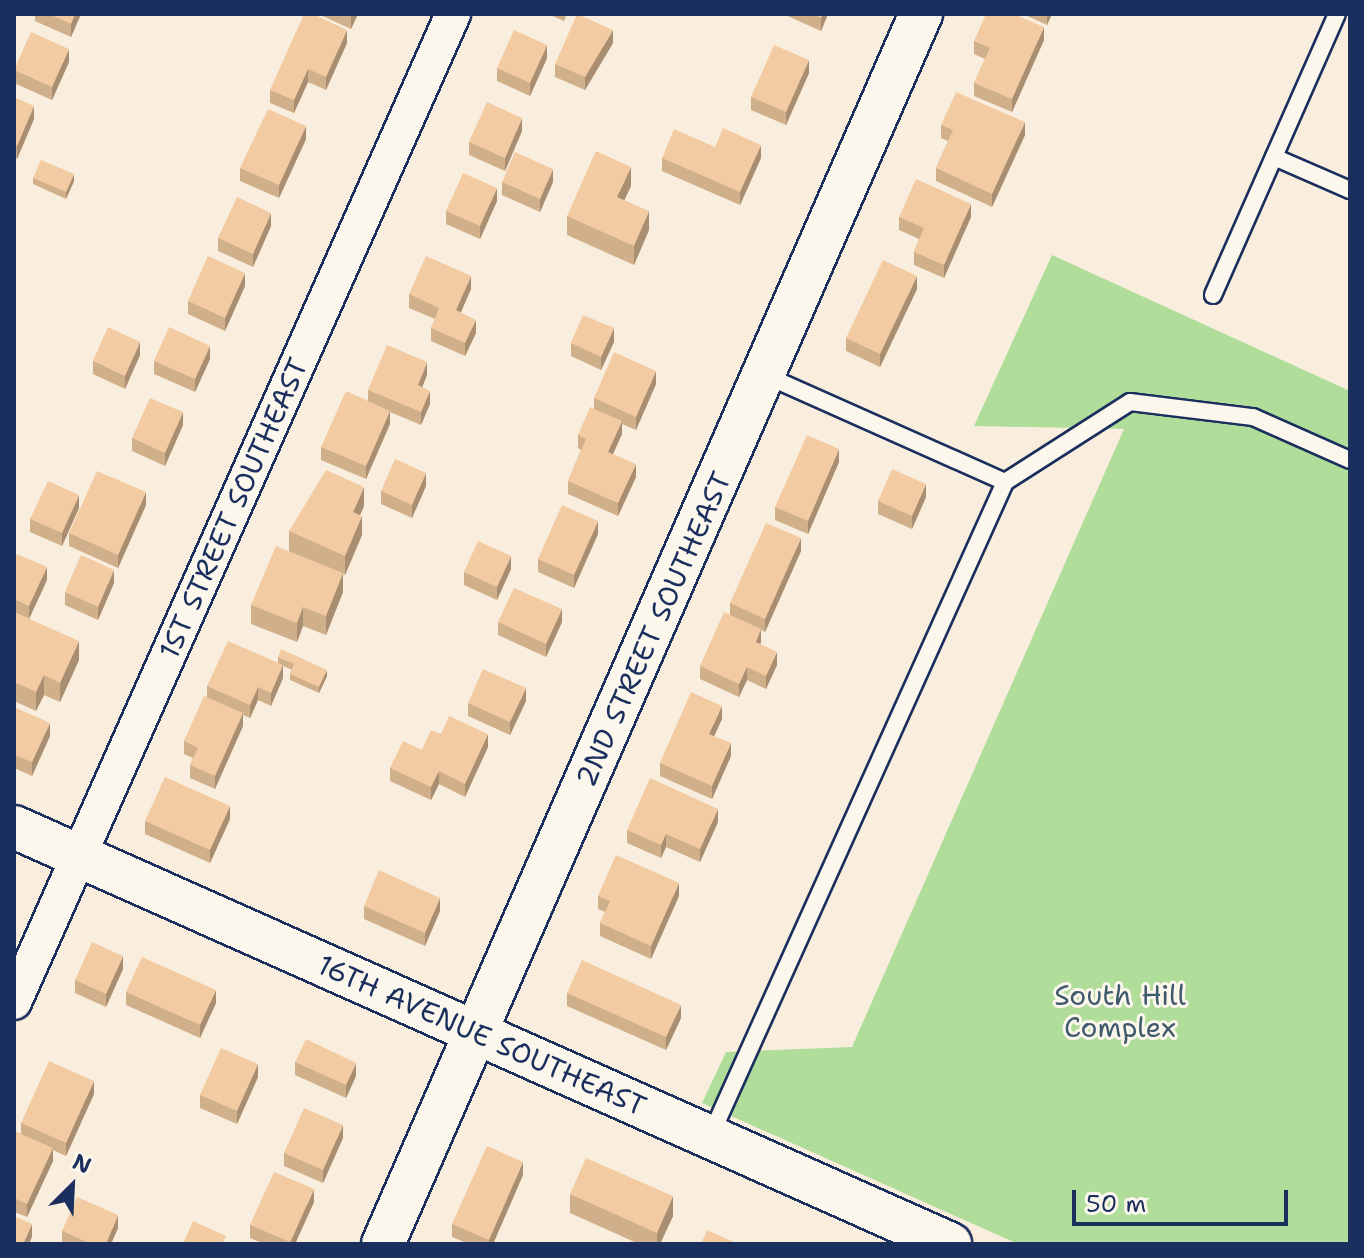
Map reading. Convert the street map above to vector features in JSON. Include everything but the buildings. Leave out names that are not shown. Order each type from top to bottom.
[{"type":"street","name":"1ST STREET SOUTHEAST","points":[[14,1002],[453,14]]},
{"type":"street","name":"2ND STREET SOUTHEAST","points":[[383,1244],[921,14]]},
{"type":"street","name":"16TH AVENUE SOUTHEAST","points":[[14,827],[950,1244]]},
{"type":"lane","points":[[1213,295],[1337,14]]},
{"type":"lane","points":[[1274,157],[1350,190]]},
{"type":"lane","points":[[764,375],[1005,482]]},
{"type":"lane","points":[[709,1137],[1005,482],[1130,402],[1253,417],[1350,460]]},
{"type":"green space","name":"South Hill Complex","points":[[1052,255],[1350,391],[1350,1244],[1018,1244],[702,1103],[726,1052],[852,1047],[1124,429],[974,426]]}]
